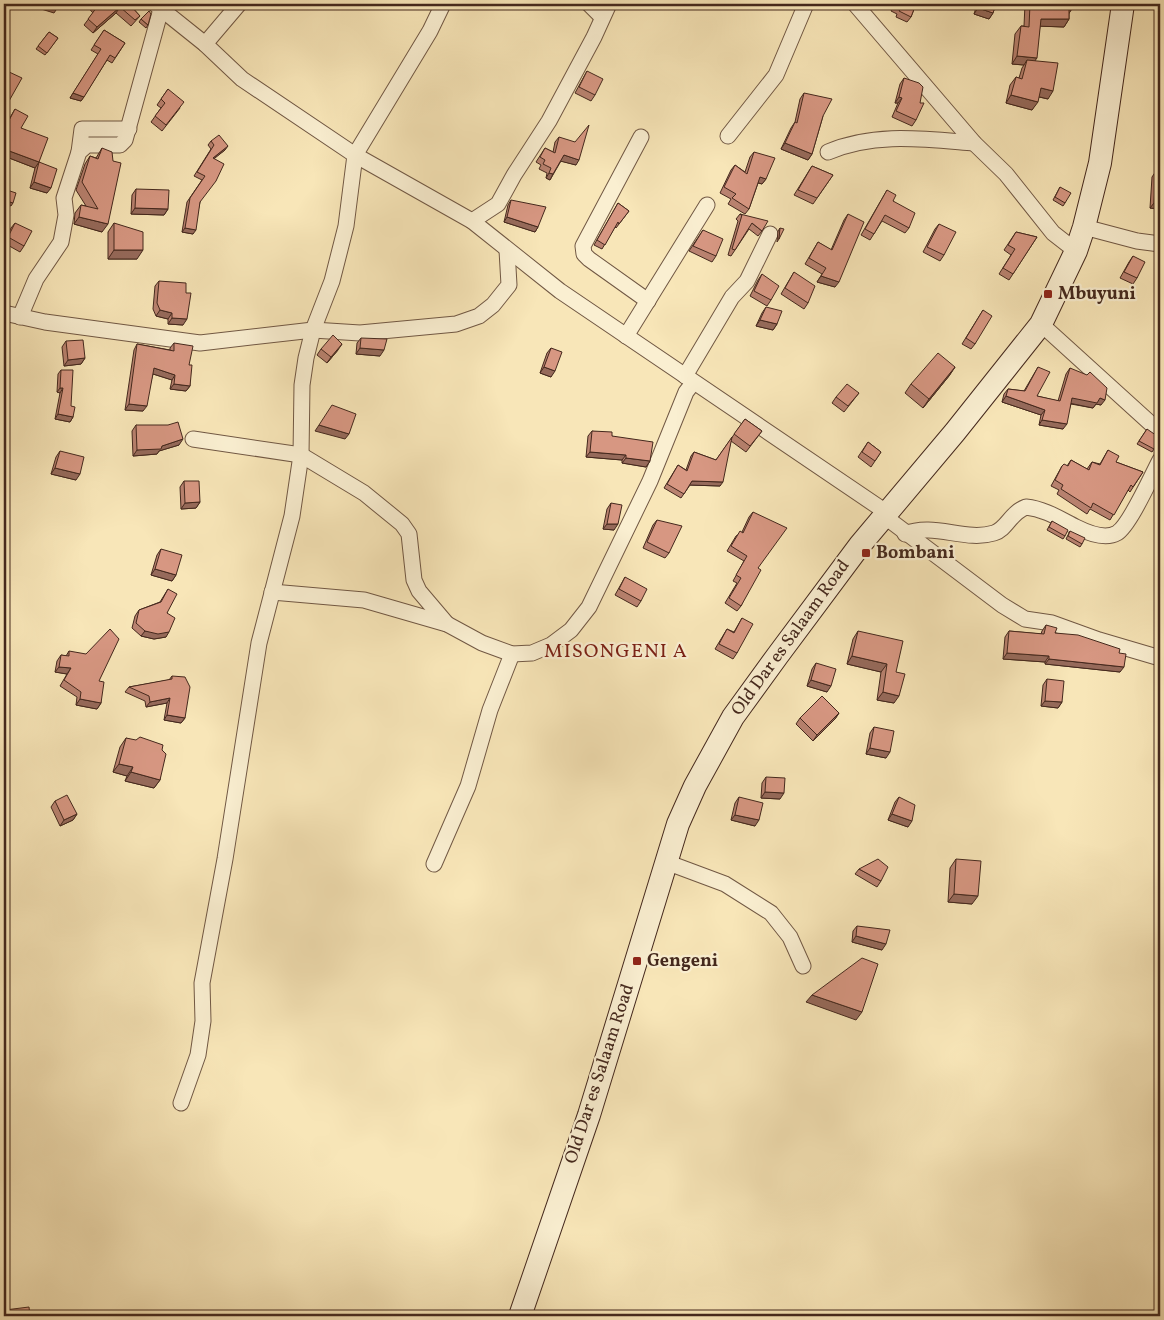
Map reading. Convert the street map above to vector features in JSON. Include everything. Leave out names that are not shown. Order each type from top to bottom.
[{"type":"street","points":[[205,44],[239,4]]},
{"type":"street","points":[[181,1104],[198,1055],[203,1020],[202,983],[227,850],[258,643],[292,516],[301,455],[302,385],[306,358],[313,330],[332,281],[341,244],[355,154],[430,31],[443,4]]},
{"type":"street","points":[[472,221],[498,204],[514,175],[549,121],[594,37],[605,10],[589,4]]},
{"type":"street","points":[[728,136],[776,75],[806,4]]},
{"type":"street","points":[[855,4],[974,143],[1006,174],[1053,233],[1076,251]]},
{"type":"street","name":"Old Dar es Salaam Road","points":[[520,1316],[589,1115],[678,824],[694,786],[733,717],[860,544],[961,425],[1040,324],[1076,251],[1084,228],[1100,163],[1123,4]]},
{"type":"street","points":[[20,317],[36,279],[61,242],[66,215],[64,198],[80,152],[87,145],[120,145],[129,128],[158,6],[205,44],[242,79],[355,154],[472,221],[560,291],[885,514],[905,534],[1002,606],[1025,619],[1052,623],[1099,640],[1160,658]]},
{"type":"street","points":[[641,137],[582,246],[584,254],[589,260],[648,301]]},
{"type":"street","points":[[828,152],[865,140],[880,139],[932,139],[974,143]]},
{"type":"street","points":[[626,336],[707,205]]},
{"type":"street","points":[[1084,228],[1137,241],[1160,244]]},
{"type":"street","points":[[272,592],[364,600],[447,624],[482,643],[512,654],[532,654],[550,645],[571,630],[589,607],[650,481],[686,392],[689,380],[732,297],[747,281],[770,234]]},
{"type":"street","points":[[4,313],[20,317],[200,343],[313,330],[360,333],[456,324],[479,316],[493,306],[509,285],[507,250]]},
{"type":"street","points":[[1040,324],[1160,432]]},
{"type":"street","points":[[193,439],[301,455],[364,493],[402,524],[408,534],[414,580],[419,591],[447,624]]},
{"type":"street","points":[[905,534],[917,529],[967,534],[994,533],[1001,529],[1013,514],[1026,507],[1044,510],[1085,532],[1105,536],[1118,533],[1130,517],[1160,460]]},
{"type":"street","points":[[434,864],[468,786],[490,710],[512,654]]},
{"type":"street","points":[[666,862],[725,884],[771,912],[790,937],[803,966]]},
{"type":"building","points":[[47,4],[59,4],[58,7]]},
{"type":"building","points":[[94,4],[129,4],[140,16],[135,20],[120,7],[97,27],[88,19],[97,7]]},
{"type":"building","points":[[895,4],[916,4],[911,17],[899,11],[901,8]]},
{"type":"building","points":[[979,4],[996,4],[993,13],[978,8]]},
{"type":"building","points":[[1030,4],[1074,4],[1073,7],[1069,7],[1069,19],[1041,19],[1037,58],[1017,56],[1021,26],[1029,27]]},
{"type":"building","points":[[149,11],[151,14],[148,25],[141,19]]},
{"type":"building","points":[[104,30],[125,43],[115,58],[110,55],[84,97],[73,93],[101,49],[94,45]]},
{"type":"building","points":[[49,32],[58,38],[47,53],[38,46]]},
{"type":"building","points":[[1027,60],[1058,63],[1053,91],[1041,88],[1038,102],[1011,95],[1016,77],[1022,79]]},
{"type":"building","points":[[7,71],[22,78],[9,101],[4,99],[4,77]]},
{"type":"building","points":[[587,71],[603,79],[595,95],[579,87]]},
{"type":"building","points":[[904,78],[919,83],[923,87],[920,103],[924,103],[916,120],[896,111],[902,98],[899,97]]},
{"type":"building","points":[[168,89],[184,102],[166,125],[155,116],[165,103],[161,99]]},
{"type":"building","points":[[804,93],[832,99],[823,116],[812,154],[785,143],[795,122],[797,123]]},
{"type":"building","points":[[15,109],[28,116],[21,128],[48,138],[39,162],[4,149],[4,130]]},
{"type":"building","points":[[589,125],[579,160],[564,155],[553,174],[549,173],[551,168],[543,164],[545,160],[540,157],[545,148],[555,153],[559,137],[575,142]]},
{"type":"building","points":[[219,135],[228,146],[213,158],[224,164],[216,181],[200,202],[196,230],[185,228],[190,198],[205,176],[197,172],[214,145],[211,141]]},
{"type":"building","points":[[102,148],[112,152],[113,161],[121,163],[108,224],[79,217],[81,205],[98,209],[82,182],[90,156],[98,159]]},
{"type":"building","points":[[754,152],[775,158],[766,179],[760,177],[749,209],[732,198],[736,194],[724,187],[735,165],[747,174]]},
{"type":"building","points":[[39,162],[57,169],[51,188],[34,182]]},
{"type":"building","points":[[812,166],[833,175],[817,198],[798,190]]},
{"type":"building","points":[[1156,171],[1160,171],[1160,203],[1154,203]]},
{"type":"building","points":[[1060,187],[1071,193],[1065,203],[1055,197]]},
{"type":"building","points":[[4,189],[16,193],[13,203],[4,200]]},
{"type":"building","points":[[136,189],[169,190],[168,209],[135,208]]},
{"type":"building","points":[[887,190],[896,195],[893,201],[915,213],[909,228],[885,215],[874,234],[865,229]]},
{"type":"building","points":[[511,200],[546,207],[538,227],[507,217]]},
{"type":"building","points":[[618,203],[629,211],[619,224],[618,222],[605,245],[597,240]]},
{"type":"building","points":[[740,214],[768,221],[762,231],[752,223],[735,250],[732,249],[742,215]]},
{"type":"building","points":[[848,214],[864,222],[839,282],[821,276],[826,268],[809,258],[818,242],[832,250]]},
{"type":"building","points":[[15,223],[32,231],[24,246],[8,237]]},
{"type":"building","points":[[114,223],[143,232],[143,250],[114,250]]},
{"type":"building","points":[[939,224],[956,232],[944,255],[927,247]]},
{"type":"building","points":[[780,228],[784,229],[779,239]]},
{"type":"building","points":[[703,230],[723,239],[716,256],[693,246]]},
{"type":"building","points":[[1016,232],[1037,237],[1013,274],[1003,268],[1015,249],[1008,245]]},
{"type":"building","points":[[1133,256],[1145,262],[1137,278],[1124,272]]},
{"type":"building","points":[[794,272],[815,286],[808,303],[785,288]]},
{"type":"building","points":[[762,274],[779,286],[771,300],[754,291]]},
{"type":"building","points":[[159,281],[186,283],[186,293],[191,293],[187,319],[172,318],[172,313],[160,310],[157,303]]},
{"type":"building","points":[[766,307],[782,311],[777,324],[760,320]]},
{"type":"building","points":[[983,310],[992,316],[975,344],[966,338]]},
{"type":"building","points":[[333,335],[342,344],[331,357],[321,349]]},
{"type":"building","points":[[361,338],[387,339],[384,350],[360,348]]},
{"type":"building","points":[[83,340],[85,358],[68,360],[66,341]]},
{"type":"building","points":[[174,343],[193,346],[189,365],[192,365],[190,386],[174,384],[175,375],[154,368],[147,406],[129,404],[137,344],[174,351]]},
{"type":"building","points":[[551,348],[562,352],[555,371],[544,367]]},
{"type":"building","points":[[938,353],[955,367],[929,399],[911,384]]},
{"type":"building","points":[[1038,367],[1050,372],[1037,396],[1060,401],[1070,368],[1087,375],[1090,372],[1107,388],[1105,400],[1100,398],[1097,403],[1072,398],[1067,424],[1042,420],[1045,410],[1006,396],[1008,389],[1025,391]]},
{"type":"building","points":[[61,370],[73,370],[71,406],[75,407],[73,417],[58,414],[63,388],[60,388]]},
{"type":"building","points":[[847,384],[859,393],[848,406],[836,397]]},
{"type":"building","points":[[332,405],[356,414],[349,434],[319,425]]},
{"type":"building","points":[[745,419],[762,431],[750,446],[734,434]]},
{"type":"building","points":[[178,422],[183,439],[162,446],[161,449],[137,450],[136,425],[168,425]]},
{"type":"building","points":[[1147,429],[1160,438],[1154,449],[1139,441]]},
{"type":"building","points":[[592,431],[612,432],[612,436],[653,442],[650,461],[626,458],[626,455],[590,452]]},
{"type":"building","points":[[732,437],[723,482],[692,481],[684,494],[667,484],[678,465],[687,471],[694,452],[716,460]]},
{"type":"building","points":[[868,442],[881,452],[875,461],[862,452]]},
{"type":"building","points":[[1108,450],[1119,456],[1116,462],[1143,472],[1133,487],[1131,485],[1114,515],[1093,503],[1091,508],[1061,489],[1063,485],[1055,480],[1062,466],[1064,464],[1068,466],[1071,460],[1089,470],[1092,462],[1100,465]]},
{"type":"building","points":[[60,451],[84,457],[80,474],[55,468]]},
{"type":"building","points":[[184,481],[199,481],[200,502],[185,503]]},
{"type":"building","points":[[611,503],[622,505],[618,524],[607,524]]},
{"type":"building","points":[[753,512],[787,528],[758,568],[761,570],[741,606],[729,598],[741,578],[736,575],[747,556],[731,546],[740,531],[743,533]]},
{"type":"building","points":[[657,520],[682,526],[669,553],[647,542]]},
{"type":"building","points":[[1052,521],[1068,530],[1065,536],[1049,527]]},
{"type":"building","points":[[1070,531],[1085,538],[1082,544],[1068,536]]},
{"type":"building","points":[[161,549],[182,555],[176,575],[155,569]]},
{"type":"building","points":[[625,577],[647,589],[641,601],[619,589]]},
{"type":"building","points":[[168,589],[177,594],[167,613],[175,618],[169,632],[158,634],[145,631],[136,623],[139,610],[161,602]]},
{"type":"building","points":[[742,618],[753,624],[737,653],[719,644],[727,629],[734,633]]},
{"type":"building","points":[[1046,625],[1057,628],[1055,633],[1078,635],[1120,649],[1119,653],[1126,654],[1124,667],[1049,659],[1049,656],[1007,653],[1009,631],[1044,634]]},
{"type":"building","points":[[110,629],[119,639],[99,681],[104,682],[101,703],[80,699],[81,692],[64,680],[71,668],[59,667],[61,655],[69,656],[69,651],[86,654]]},
{"type":"building","points":[[858,631],[903,641],[896,672],[905,674],[899,696],[883,692],[887,664],[852,656]]},
{"type":"building","points":[[816,663],[836,669],[831,686],[811,680]]},
{"type":"building","points":[[172,676],[185,677],[190,687],[185,718],[167,715],[170,698],[150,702],[149,696],[129,687],[172,679]]},
{"type":"building","points":[[1047,679],[1064,681],[1062,702],[1045,701]]},
{"type":"building","points":[[822,696],[839,713],[817,735],[800,718]]},
{"type":"building","points":[[874,727],[894,731],[890,752],[870,748]]},
{"type":"building","points":[[140,737],[163,745],[162,750],[166,754],[160,780],[131,772],[133,767],[119,764],[126,738],[136,740]]},
{"type":"building","points":[[766,777],[785,778],[784,793],[765,792]]},
{"type":"building","points":[[67,795],[77,814],[64,820],[55,801]]},
{"type":"building","points":[[739,797],[763,803],[759,820],[735,815]]},
{"type":"building","points":[[899,797],[915,805],[912,821],[892,814]]},
{"type":"building","points":[[878,859],[888,867],[881,881],[859,869]]},
{"type":"building","points":[[956,859],[981,861],[978,896],[954,894]]},
{"type":"building","points":[[857,926],[890,930],[886,944],[856,936]]},
{"type":"building","points":[[862,958],[878,964],[862,1012],[812,995]]},
{"type":"building","points":[[29,1307],[30,1316],[6,1316],[5,1310]]},
{"type":"place","name":"Mbuyuni","points":[[1048,294]]},
{"type":"place","name":"Bombani","points":[[866,553]]},
{"type":"place","name":"Gengeni","points":[[637,961]]},
{"type":"district","name":"MISONGENI A","points":[[616,652]]}]
